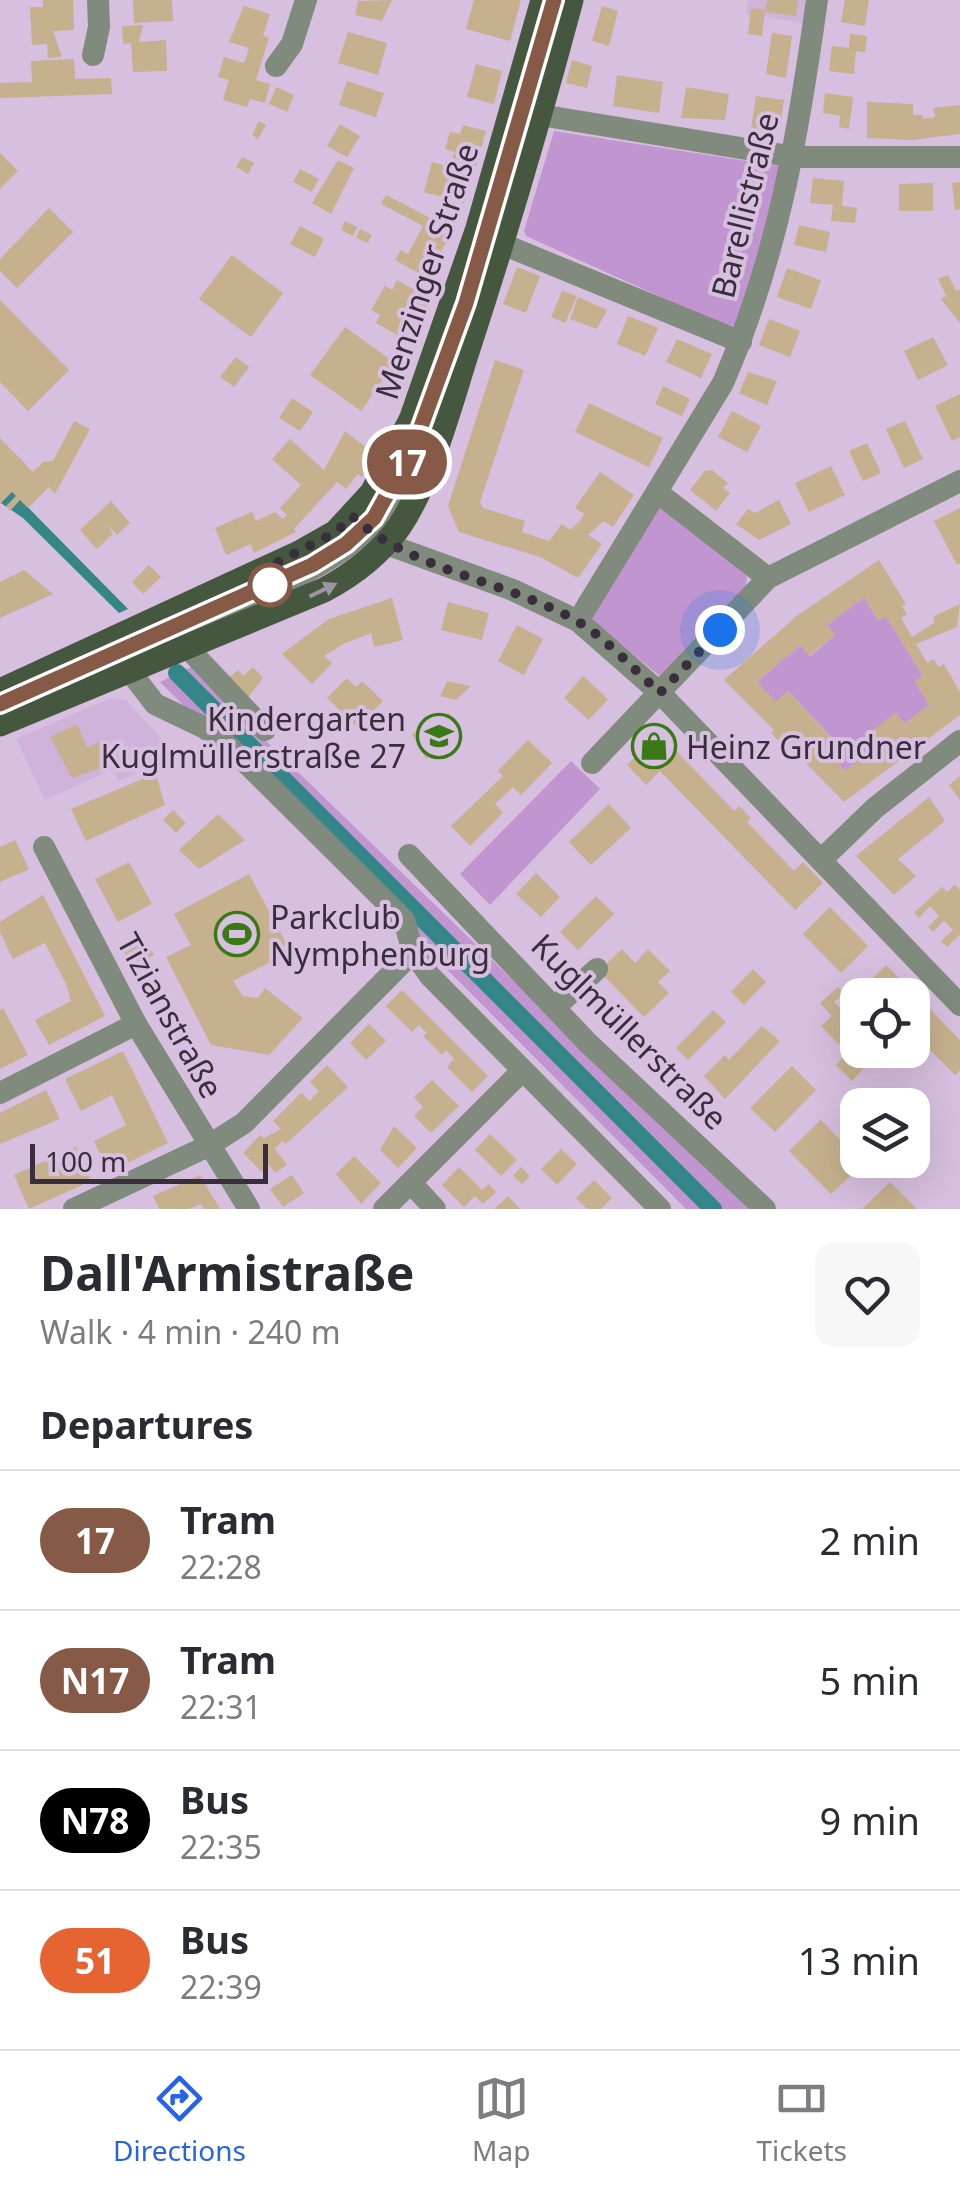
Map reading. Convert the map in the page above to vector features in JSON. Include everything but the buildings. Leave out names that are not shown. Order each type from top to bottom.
[{"type":"main road","name":"Menzinger Straße","points":[[0,724],[193,642],[261,619],[356,572],[464,270],[543,0]]},
{"type":"main road","name":"Menzinger Straße","points":[[0,691],[299,553],[336,532],[368,530],[408,510],[502,244],[571,0]]},
{"type":"street","points":[[93,55],[99,27],[98,0]]},
{"type":"street","points":[[276,66],[292,44],[306,0]]},
{"type":"street","name":"Barellistraße","points":[[578,621],[723,383],[740,342],[772,254],[795,157],[816,0]]},
{"type":"street","points":[[540,115],[795,157],[960,158]]},
{"type":"street","points":[[502,244],[740,342]]},
{"type":"street","points":[[447,393],[467,310],[464,270]]},
{"type":"street","points":[[592,763],[768,578],[960,481]]},
{"type":"street","points":[[657,492],[768,578]]},
{"type":"street","points":[[0,705],[222,611],[324,563],[368,530],[578,621],[660,693],[960,1005]]},
{"type":"street","points":[[222,611],[193,642],[266,730]]},
{"type":"street","points":[[128,669],[156,704],[205,728],[232,749],[367,882],[404,920],[413,952],[430,976],[660,1209]]},
{"type":"street","points":[[821,860],[875,808],[960,741]]},
{"type":"street","name":"Tizianstraße","points":[[44,847],[136,1024],[249,1209]]},
{"type":"street","name":"Kuglmüllerstraße","points":[[409,855],[556,1007],[765,1209]]},
{"type":"street","points":[[74,1209],[208,1146],[244,1123],[413,952]]},
{"type":"street","points":[[556,1007],[596,969]]},
{"type":"street","points":[[0,1093],[136,1024]]},
{"type":"street","points":[[384,1209],[522,1070]]},
{"type":"street","points":[[412,1184],[435,1209]]},
{"type":"shaded area","points":[[748,0],[806,0],[803,23],[746,14]]},
{"type":"shaded area","points":[[554,131],[779,166],[782,172],[736,324],[729,328],[526,236],[524,231]]},
{"type":"shaded area","points":[[0,479],[128,609],[119,613],[23,518],[1,503]]},
{"type":"shaded area","points":[[659,500],[748,568],[746,586],[665,680],[591,621]]},
{"type":"shaded area","points":[[864,597],[878,620],[886,616],[923,676],[915,681],[929,705],[904,724],[896,713],[871,732],[880,745],[845,771],[825,749],[834,740],[788,691],[776,702],[757,682],[800,645],[810,656],[835,635],[827,625]]},
{"type":"shaded area","points":[[195,665],[268,743],[749,1209],[686,1209],[160,682]]},
{"type":"shaded area","points":[[110,698],[126,700],[169,747],[150,766],[119,781],[113,769],[45,800],[16,739]]},
{"type":"shaded area","points":[[571,761],[600,789],[490,905],[460,874]]},
{"type":"waterway","points":[[177,673],[713,1209]]},
{"type":"tram line","name":"17","points":[[0,704],[312,565],[356,536],[382,508],[397,484],[430,407],[466,303],[554,0]]},
{"type":"tram line","points":[[0,712],[315,572],[362,541],[386,515],[438,409],[561,0]]},
{"type":"place","name":"Kindergarten Kuglmüllerstraße 27","points":[[439,736]]},
{"type":"place","name":"Heinz Grundner","points":[[654,746]]},
{"type":"place","name":"Parkclub Nymphenburg","points":[[237,934]]},
{"type":"route","points":[[270,585],[261,571],[336,532],[352,516],[386,544],[513,590],[578,621],[660,693],[720,630]]}]
